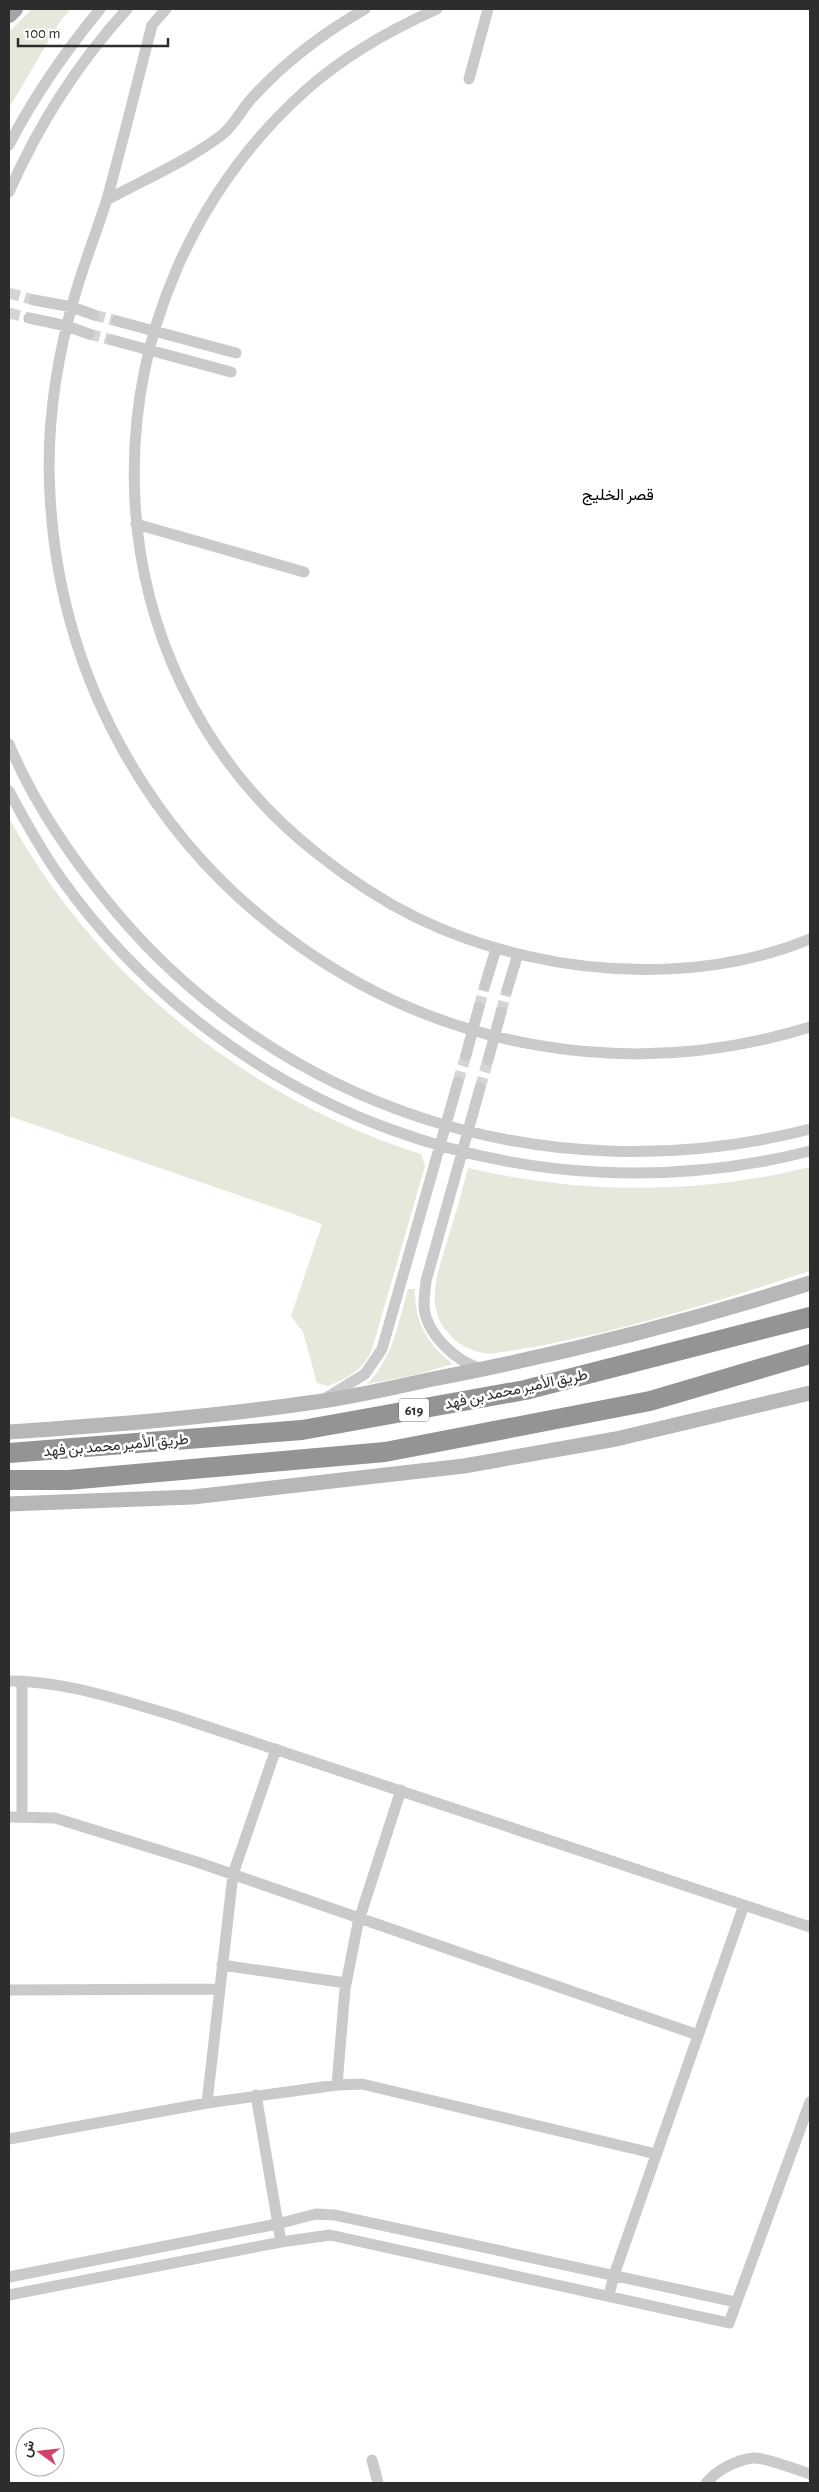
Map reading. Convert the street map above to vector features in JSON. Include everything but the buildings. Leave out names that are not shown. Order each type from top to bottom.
[{"type":"highway","name":"طريق الأمير محمد بن فهد","points":[[9,1453],[302,1430],[525,1390],[810,1318]]},
{"type":"highway","name":"طريق الأمير محمد بن فهد","points":[[9,1480],[68,1480],[385,1452],[650,1401],[810,1354]]},
{"type":"main road","points":[[9,15],[15,9]]},
{"type":"main road","points":[[9,1432],[152,1422],[317,1402],[485,1369],[619,1339],[726,1310],[810,1283]]},
{"type":"main road","points":[[9,1504],[194,1496],[464,1466],[616,1439],[810,1393]]},
{"type":"street","points":[[9,145],[38,92],[73,42],[100,9]]},
{"type":"street","points":[[9,192],[56,103],[89,55],[127,9]]},
{"type":"street","points":[[166,9],[152,25],[106,200],[72,307],[56,377],[49,435],[53,535],[58,572],[78,647],[100,706],[129,761],[158,807],[195,854],[239,898],[290,940],[354,982],[438,1020],[527,1043],[584,1051],[649,1053],[736,1044],[810,1027]]},
{"type":"street","points":[[106,200],[202,149],[225,132],[251,99],[293,57],[343,21],[365,9]]},
{"type":"street","points":[[437,9],[407,22],[341,62],[308,88],[264,133],[236,166],[195,231],[167,294],[141,391],[136,439],[136,524],[146,584],[156,622],[174,671],[186,696],[225,761],[251,793],[294,836],[367,890],[432,926],[496,949],[569,964],[619,969],[696,967],[753,956],[810,939]]},
{"type":"street","points":[[469,79],[488,9]]},
{"type":"street","points":[[34,300],[72,307],[94,315]]},
{"type":"street","points":[[28,318],[67,326],[89,334]]},
{"type":"street","points":[[117,321],[236,353]]},
{"type":"street","points":[[112,340],[231,372]]},
{"type":"street","points":[[136,524],[304,572]]},
{"type":"street","points":[[9,744],[44,812],[78,865],[121,919],[173,973],[231,1020],[306,1068],[372,1100],[404,1113],[446,1126],[509,1141],[574,1150],[652,1153],[716,1148],[810,1130]]},
{"type":"street","points":[[9,792],[61,877],[105,933],[159,988],[218,1037],[296,1087],[330,1104],[397,1133],[440,1146],[505,1161],[573,1171],[652,1174],[719,1169],[810,1151]]},
{"type":"street","points":[[485,985],[496,949]]},
{"type":"street","points":[[508,990],[518,954]]},
{"type":"street","points":[[466,1054],[479,1007]]},
{"type":"street","points":[[488,1060],[501,1012]]},
{"type":"street","points":[[317,1402],[365,1374],[382,1349],[458,1082]]},
{"type":"street","points":[[480,1088],[426,1281],[424,1306],[429,1324],[447,1347],[464,1362],[485,1369]]},
{"type":"street","points":[[9,1681],[37,1680],[113,1698],[401,1790],[810,1927]]},
{"type":"street","points":[[22,1681],[22,1817]]},
{"type":"street","points":[[207,2103],[233,1874],[276,1749]]},
{"type":"street","points":[[337,2084],[346,1984],[360,1916],[401,1790]]},
{"type":"street","points":[[9,1817],[55,1818],[233,1874],[360,1916],[698,2035]]},
{"type":"street","points":[[609,2295],[614,2275],[744,1905]]},
{"type":"street","points":[[222,1965],[346,1984]]},
{"type":"street","points":[[9,1990],[219,1990]]},
{"type":"street","points":[[9,2139],[256,2095],[337,2084],[362,2084],[656,2154]]},
{"type":"street","points":[[256,2095],[281,2242]]},
{"type":"street","points":[[9,2295],[281,2242],[330,2235],[729,2323],[810,2102]]},
{"type":"street","points":[[9,2277],[278,2224],[316,2214],[335,2215],[736,2302]]},
{"type":"street","points":[[706,2483],[714,2474],[726,2467],[754,2458],[810,2474]]},
{"type":"street","points":[[372,2460],[378,2483]]},
{"type":"shaded area","points":[[32,9],[71,9],[61,20],[9,108],[9,32]]},
{"type":"shaded area","points":[[9,818],[45,876],[86,930],[132,980],[183,1025],[238,1065],[296,1101],[357,1130],[421,1154],[425,1166],[373,1346],[366,1361],[350,1375],[328,1386],[317,1383],[303,1332],[291,1316],[322,1224],[9,1116]]},
{"type":"shaded area","points":[[810,1167],[810,1271],[652,1320],[530,1348],[489,1354],[472,1350],[453,1338],[441,1323],[436,1311],[435,1299],[438,1273],[468,1168],[553,1183],[639,1188],[725,1183]]},
{"type":"shaded area","points":[[408,1289],[415,1289],[417,1312],[429,1340],[453,1364],[415,1375],[367,1384],[376,1374],[389,1352]]},
{"type":"tunnel","points":[[9,293],[34,300]]},
{"type":"tunnel","points":[[9,313],[29,318]]},
{"type":"tunnel","points":[[94,315],[117,321]]},
{"type":"tunnel","points":[[89,334],[112,340]]},
{"type":"tunnel","points":[[479,1007],[485,985]]},
{"type":"tunnel","points":[[501,1012],[507,990]]},
{"type":"tunnel","points":[[458,1082],[466,1055]]},
{"type":"tunnel","points":[[480,1088],[488,1060]]},
{"type":"district","name":"قصر الخليج","points":[[618,494]]}]
